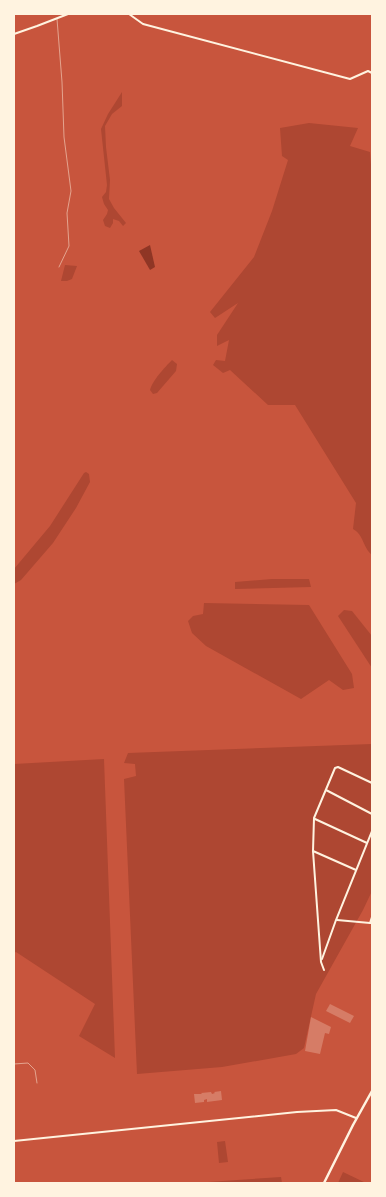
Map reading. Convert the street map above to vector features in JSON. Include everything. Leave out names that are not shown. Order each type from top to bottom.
[{"type":"street","points":[[14,34],[68,14]]},
{"type":"street","points":[[129,14],[143,24],[350,79],[368,71],[372,72]]},
{"type":"street","points":[[324,970],[321,962],[314,851],[314,818],[336,768],[338,767],[372,783]]},
{"type":"street","points":[[326,790],[372,814]]},
{"type":"street","points":[[314,818],[367,844]]},
{"type":"street","points":[[321,962],[372,831]]},
{"type":"street","points":[[314,851],[356,870]]},
{"type":"street","points":[[336,920],[371,923],[372,917]]},
{"type":"street","points":[[324,1183],[356,1118],[372,1091]]},
{"type":"street","points":[[14,1141],[336,1110],[356,1118]]},
{"type":"lane","points":[[57,18],[64,137],[71,191],[67,213],[69,246],[59,267]]},
{"type":"lane","points":[[14,1064],[28,1063],[35,1070],[37,1083]]},
{"type":"shaded area","points":[[122,92],[122,106],[112,114],[105,126],[110,180],[109,199],[126,223],[123,226],[119,221],[113,219],[110,228],[105,226],[103,220],[108,210],[102,197],[106,192],[107,185],[101,129]]},
{"type":"shaded area","points":[[309,123],[358,128],[350,146],[370,152],[372,165],[372,555],[353,529],[356,503],[295,405],[268,405],[230,370],[223,373],[213,365],[216,360],[225,361],[229,340],[217,346],[217,335],[238,303],[215,318],[210,312],[254,257],[272,211],[288,160],[282,156],[280,128]]},
{"type":"shaded area","points":[[150,245],[155,267],[150,270],[139,251]]},
{"type":"shaded area","points":[[65,265],[77,266],[72,279],[61,281]]},
{"type":"shaded area","points":[[172,360],[177,364],[176,371],[157,393],[153,394],[150,390],[153,382]]},
{"type":"shaded area","points":[[86,472],[89,474],[90,482],[76,508],[53,543],[21,580],[14,584],[14,569],[50,526]]},
{"type":"shaded area","points":[[309,579],[311,587],[235,589],[235,582]]},
{"type":"shaded area","points":[[204,603],[309,605],[352,674],[354,688],[343,690],[329,680],[301,699],[206,646],[192,633],[188,621],[193,616],[203,614]]},
{"type":"shaded area","points":[[344,610],[352,611],[372,636],[372,668],[338,616]]},
{"type":"shaded area","points":[[372,744],[372,891],[316,994],[304,1048],[296,1054],[222,1067],[137,1074],[124,779],[136,776],[135,764],[124,763],[128,753]]},
{"type":"shaded area","points":[[104,759],[115,1058],[79,1036],[95,1004],[16,952],[14,953],[14,764]]},
{"type":"shaded area","points":[[225,1141],[228,1162],[219,1163],[217,1142]]},
{"type":"shaded area","points":[[343,1172],[366,1183],[338,1183]]},
{"type":"shaded area","points":[[281,1177],[282,1183],[193,1183]]},
{"type":"building","points":[[330,1004],[354,1016],[350,1023],[326,1011]]},
{"type":"building","points":[[311,1017],[331,1027],[329,1034],[325,1033],[320,1054],[305,1051]]},
{"type":"building","points":[[221,1091],[222,1100],[207,1102],[207,1099],[204,1102],[195,1103],[194,1094],[211,1092],[212,1094]]}]
